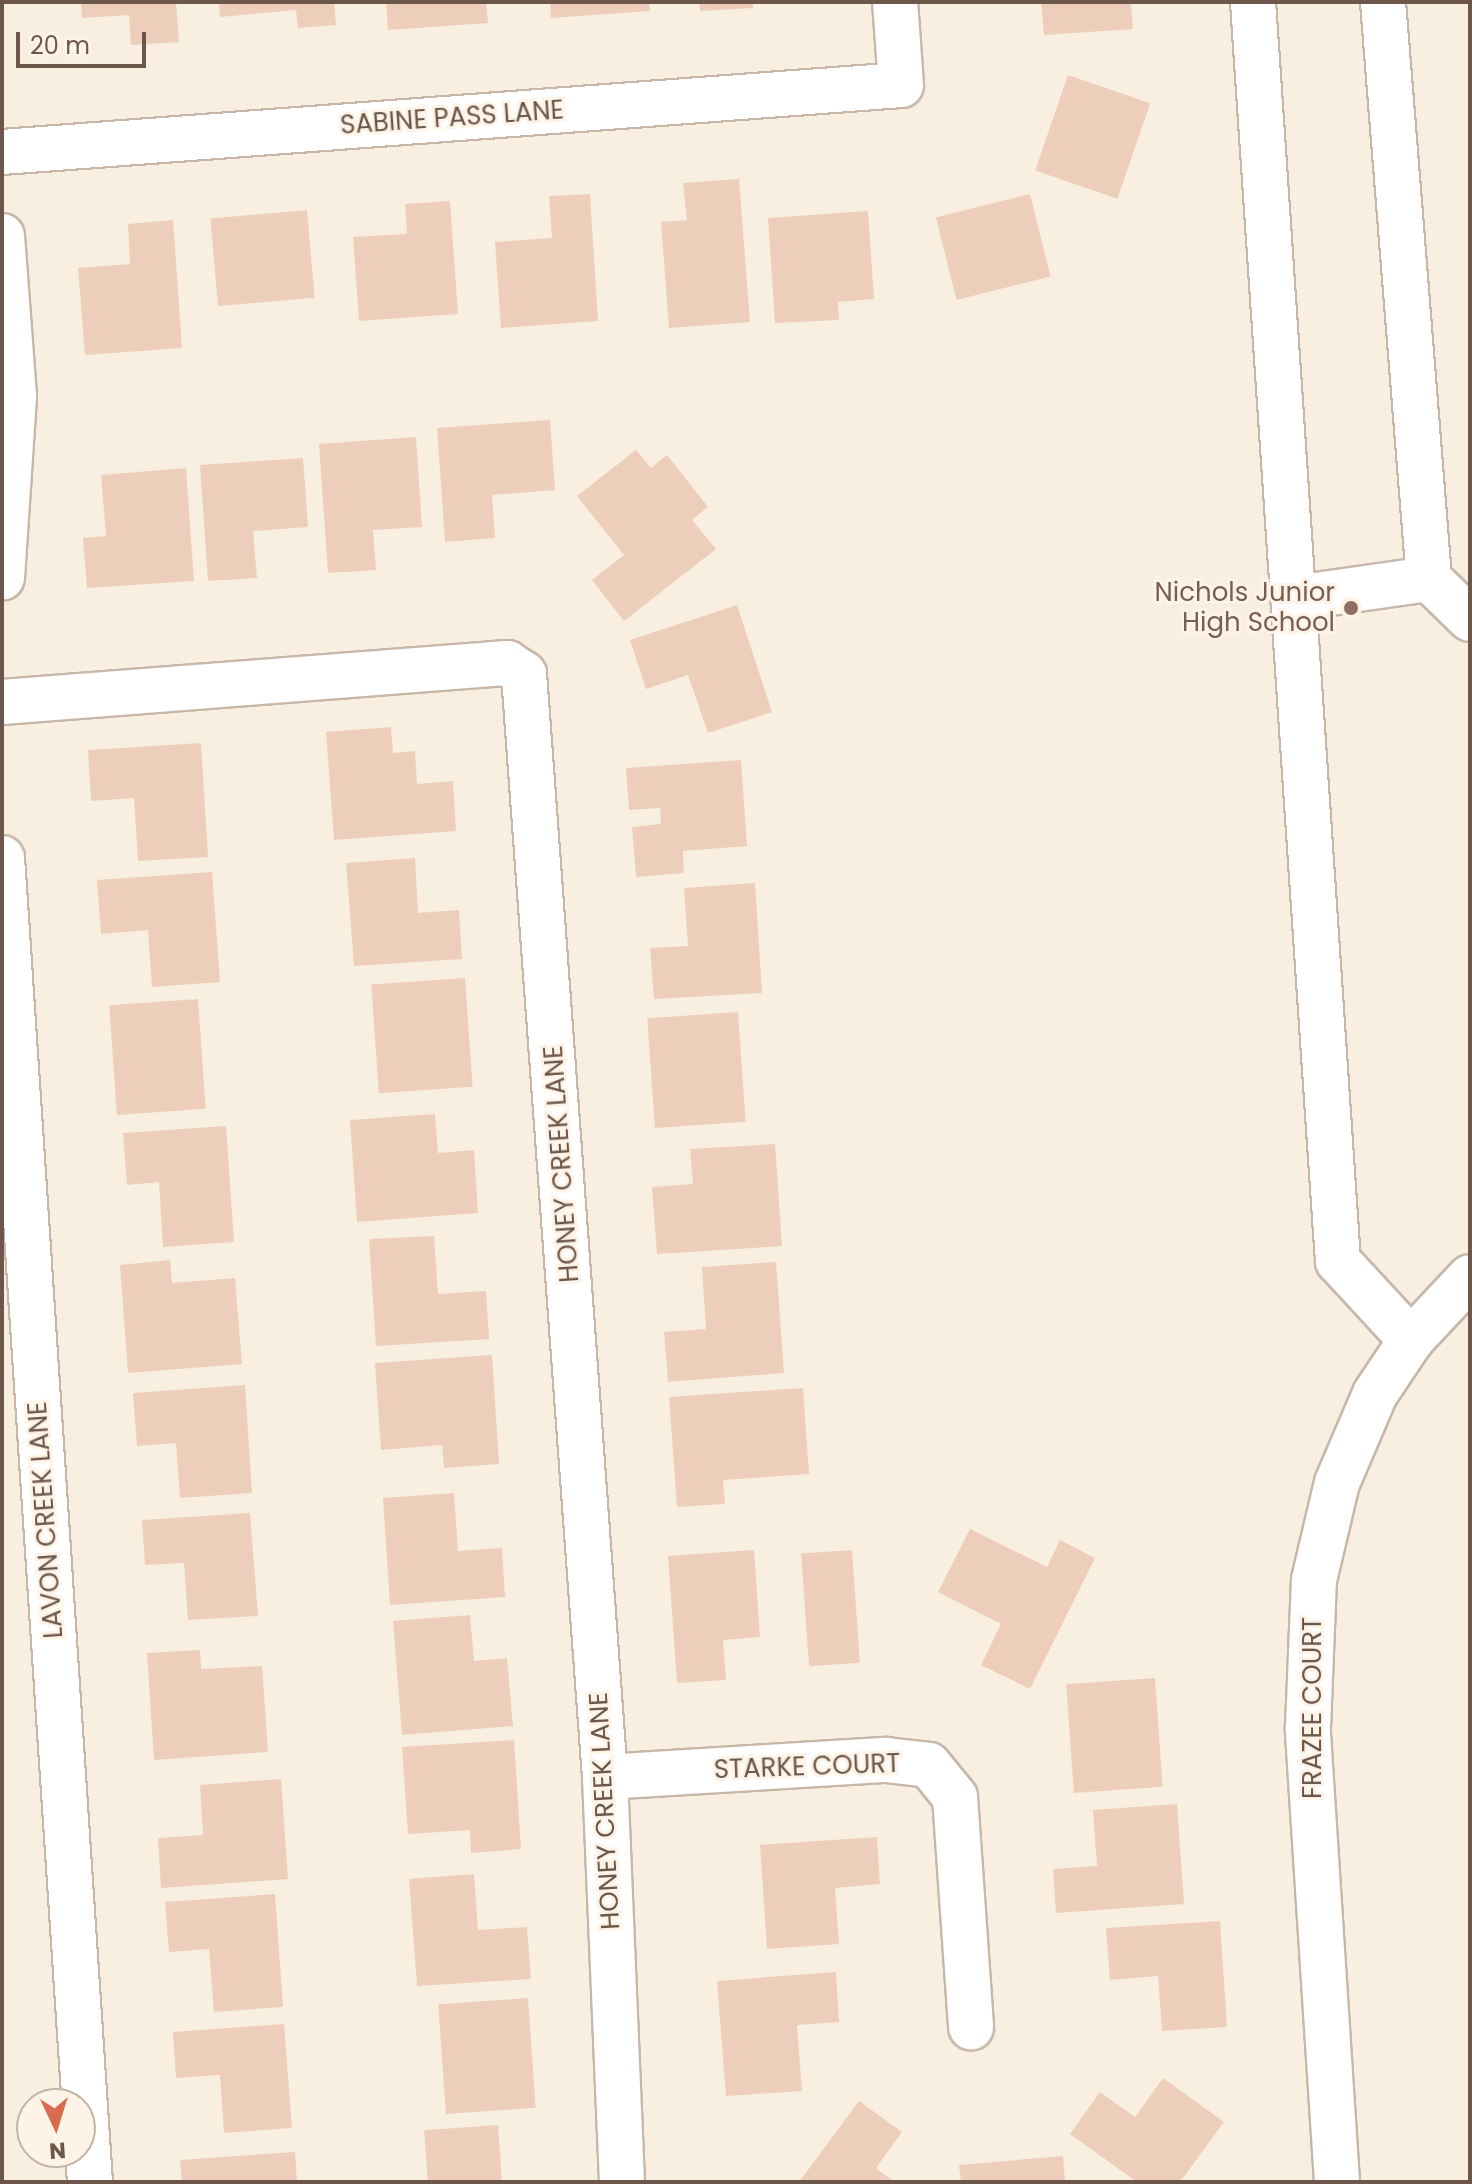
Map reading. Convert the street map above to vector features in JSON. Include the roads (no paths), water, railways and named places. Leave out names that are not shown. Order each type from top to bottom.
[{"type":"street","name":"SABINE PASS LANE","points":[[2,152],[901,85],[895,2]]},
{"type":"street","points":[[1253,2],[1338,1261],[1411,1340]]},
{"type":"street","points":[[1383,2],[1429,579],[1470,619]]},
{"type":"street","points":[[2,236],[8,444],[2,578]]},
{"type":"street","points":[[1295,598],[1429,579]]},
{"type":"street","name":"HONEY CREEK LANE","points":[[2,702],[507,663],[524,674],[605,1777],[622,2182]]},
{"type":"street","name":"LAVON CREEK LANE","points":[[2,858],[90,2182]]},
{"type":"street","name":"FRAZEE COURT","points":[[1337,2182],[1308,1728],[1314,1580],[1337,1483],[1375,1394],[1411,1340],[1470,1277]]},
{"type":"street","name":"STARKE COURT","points":[[605,1777],[886,1760],[929,1765],[955,1797],[971,2027]]},
{"type":"place","name":"Nichols Junior High School","points":[[1351,608]]}]
